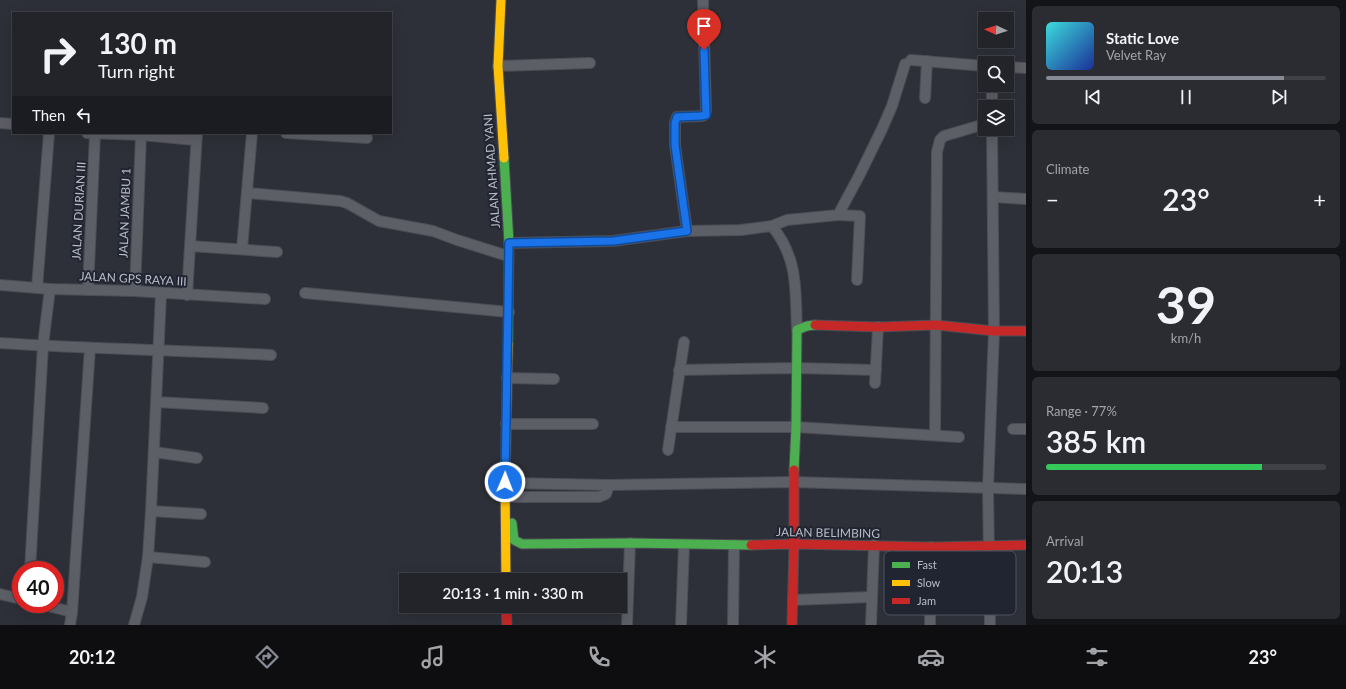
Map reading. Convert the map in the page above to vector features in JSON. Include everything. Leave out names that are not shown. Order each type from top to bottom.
[{"type":"street","name":"JALAN AHMAD YANI","points":[[501,0],[498,66],[509,243],[506,424],[510,483],[506,573]]},
{"type":"street","points":[[687,231],[675,145],[675,123],[677,117],[706,115],[703,0]]},
{"type":"street","points":[[925,98],[927,61]]},
{"type":"street","points":[[838,215],[859,176],[892,106],[908,62],[927,61],[978,65]]},
{"type":"street","points":[[498,66],[590,63]]},
{"type":"street","points":[[1014,68],[1026,68]]},
{"type":"street","points":[[0,123],[12,124]]},
{"type":"street","points":[[935,435],[936,179],[938,144],[944,136],[978,126]]},
{"type":"street","points":[[37,288],[48,134]]},
{"type":"street","points":[[91,134],[196,137],[187,295]]},
{"type":"street","name":"JALAN DURIAN III","points":[[88,290],[91,134]]},
{"type":"street","points":[[242,249],[252,134]]},
{"type":"street","points":[[302,134],[367,138]]},
{"type":"street","name":"JALAN JAMBU 1","points":[[135,291],[142,136]]},
{"type":"street","points":[[990,551],[988,488],[994,331],[994,197],[992,136]]},
{"type":"street","points":[[247,193],[340,201],[347,203],[379,221],[433,231],[508,256]]},
{"type":"street","points":[[994,197],[1026,199]]},
{"type":"street","points":[[509,243],[613,241],[687,231],[741,230],[772,226],[787,220],[838,215],[860,216],[856,280]]},
{"type":"street","points":[[772,226],[780,236],[790,256],[795,278],[797,368],[793,482],[794,544],[792,625]]},
{"type":"street","points":[[190,246],[277,252]]},
{"type":"street","name":"JALAN GPS RAYA III","points":[[0,285],[265,299]]},
{"type":"street","points":[[31,561],[43,346],[50,288]]},
{"type":"street","points":[[305,293],[509,312]]},
{"type":"street","points":[[134,625],[142,597],[148,557],[161,294]]},
{"type":"street","points":[[797,330],[811,325],[878,327],[936,325],[994,331],[1026,331]]},
{"type":"street","points":[[875,383],[878,327]]},
{"type":"street","points":[[668,450],[684,342]]},
{"type":"street","points":[[0,343],[271,355]]},
{"type":"street","points":[[70,625],[90,348]]},
{"type":"street","points":[[679,370],[797,368],[876,370]]},
{"type":"street","points":[[507,378],[554,379]]},
{"type":"street","points":[[156,402],[263,408]]},
{"type":"street","points":[[506,424],[593,424]]},
{"type":"street","points":[[672,427],[796,426],[935,435],[959,438]]},
{"type":"street","points":[[1013,430],[1026,429]]},
{"type":"street","points":[[154,452],[197,458]]},
{"type":"street","points":[[510,483],[609,485],[793,482],[1026,489]]},
{"type":"street","name":"JALAN BELIMBING","points":[[510,483],[514,497],[511,518],[512,532],[514,540],[522,544],[794,544],[931,547],[1026,545]]},
{"type":"street","points":[[514,497],[599,497],[606,494],[609,485]]},
{"type":"street","points":[[151,511],[200,514]]},
{"type":"street","points":[[627,625],[630,543]]},
{"type":"street","points":[[681,625],[684,545]]},
{"type":"street","points":[[733,625],[734,545]]},
{"type":"street","points":[[870,625],[874,545]]},
{"type":"street","points":[[931,547],[931,551]]},
{"type":"street","points":[[148,557],[204,562]]},
{"type":"street","points":[[0,594],[12,597]]},
{"type":"street","points":[[793,600],[871,597]]},
{"type":"street","points":[[64,610],[72,612]]},
{"type":"street","points":[[506,613],[507,625]]},
{"type":"street","points":[[930,615],[930,625]]},
{"type":"traffic: fast","points":[[504,158],[509,243],[508,344]]},
{"type":"traffic: fast","points":[[794,470],[797,330],[815,325]]},
{"type":"traffic: fast","points":[[512,523],[514,540],[522,544],[630,543],[751,545]]},
{"type":"traffic: slow","points":[[501,0],[498,66],[504,158]]},
{"type":"traffic: slow","points":[[506,573],[505,483],[508,344]]},
{"type":"traffic: jam","points":[[815,325],[878,327],[936,325],[994,331],[1026,331]]},
{"type":"traffic: jam","points":[[792,625],[794,470]]},
{"type":"traffic: jam","points":[[751,545],[794,544],[931,547],[1026,545]]},
{"type":"traffic: jam","points":[[506,613],[507,625]]},
{"type":"route","points":[[505,482],[509,243],[613,241],[687,231],[675,145],[675,123],[676,118],[679,116],[706,115],[704,50]]}]
